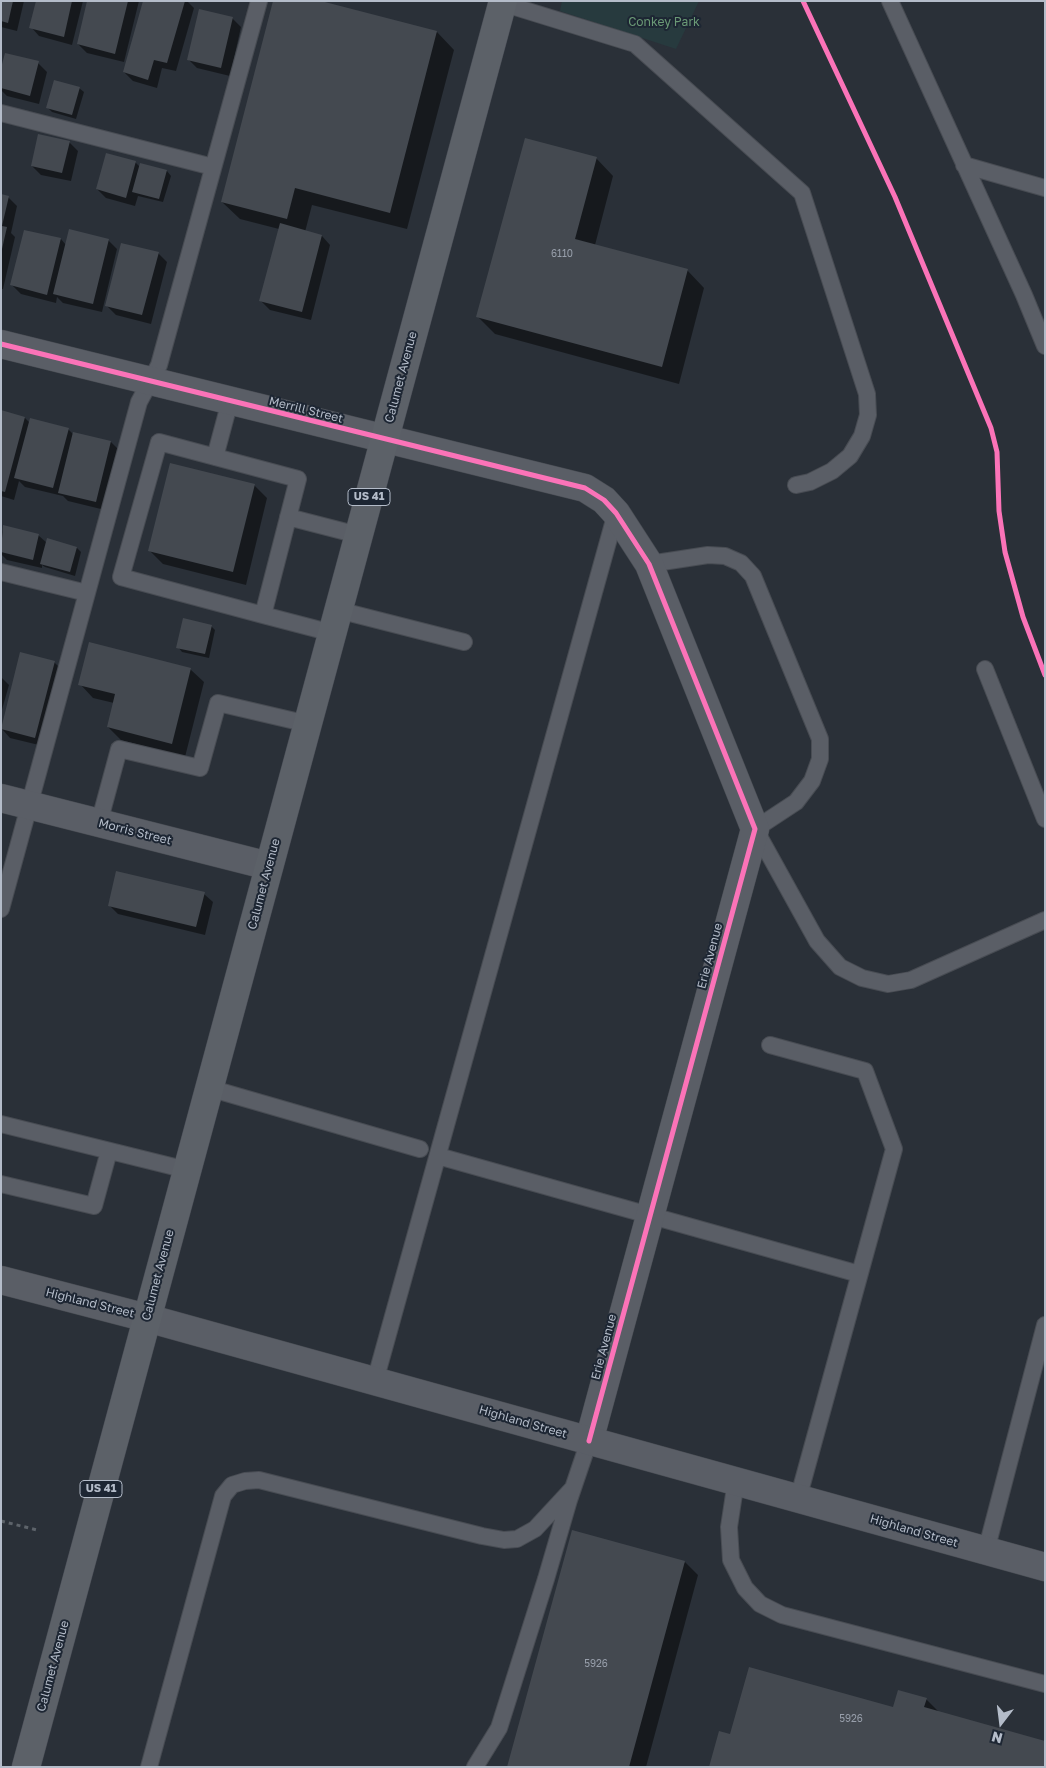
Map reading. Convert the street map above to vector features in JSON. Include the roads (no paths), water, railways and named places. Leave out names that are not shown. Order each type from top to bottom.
[{"type":"main road","name":"Calumet Avenue","points":[[26,1767],[308,724],[500,2]]},
{"type":"street","name":"Merrill Street","points":[[1,344],[384,440],[585,488],[610,506]]},
{"type":"street","points":[[610,506],[649,564],[755,829]]},
{"type":"street","name":"Morris Street","points":[[1,798],[269,866]]},
{"type":"street","name":"Erie Avenue","points":[[589,1441],[755,829]]},
{"type":"street","name":"Highland Street","points":[[1,1280],[147,1318],[1045,1568]]},
{"type":"lane","points":[[1,909],[139,402],[159,365],[258,1]]},
{"type":"lane","points":[[890,1],[1024,295],[1045,346]]},
{"type":"lane","points":[[500,2],[634,44],[802,192],[867,394],[868,415],[862,436],[850,456],[832,471],[810,482],[796,485]]},
{"type":"lane","points":[[1,113],[213,167]]},
{"type":"lane","points":[[964,165],[1045,188]]},
{"type":"lane","points":[[215,457],[230,401]]},
{"type":"lane","points":[[263,615],[298,479],[159,442],[120,576],[263,615],[335,621],[464,642]]},
{"type":"lane","points":[[375,1381],[438,1156],[610,506]]},
{"type":"lane","points":[[288,517],[358,535]]},
{"type":"lane","points":[[649,564],[708,555],[725,556],[741,562],[753,576],[820,739],[820,759],[812,781],[796,802],[755,829],[818,942],[840,967],[862,978],[888,984],[911,980],[1045,920]]},
{"type":"lane","points":[[1,572],[87,593]]},
{"type":"lane","points":[[985,669],[1045,819]]},
{"type":"lane","points":[[100,823],[119,749],[200,768],[218,703],[308,724]]},
{"type":"lane","points":[[770,1045],[865,1071],[894,1149],[798,1499]]},
{"type":"lane","points":[[209,1088],[420,1148]]},
{"type":"lane","points":[[1,1124],[187,1170]]},
{"type":"lane","points":[[1,1184],[94,1206],[109,1151]]},
{"type":"lane","points":[[438,1156],[860,1274]]},
{"type":"lane","points":[[986,1551],[1045,1325]]},
{"type":"lane","points":[[475,1767],[499,1728],[589,1441]]},
{"type":"lane","points":[[149,1767],[223,1496],[232,1485],[245,1481],[259,1480],[504,1540],[517,1539],[535,1529],[573,1488]]},
{"type":"lane","points":[[736,1482],[729,1527],[730,1560],[745,1588],[760,1604],[782,1615],[1045,1684]]},
{"type":"park label","name":"Conkey Park","points":[[664,22]]}]
